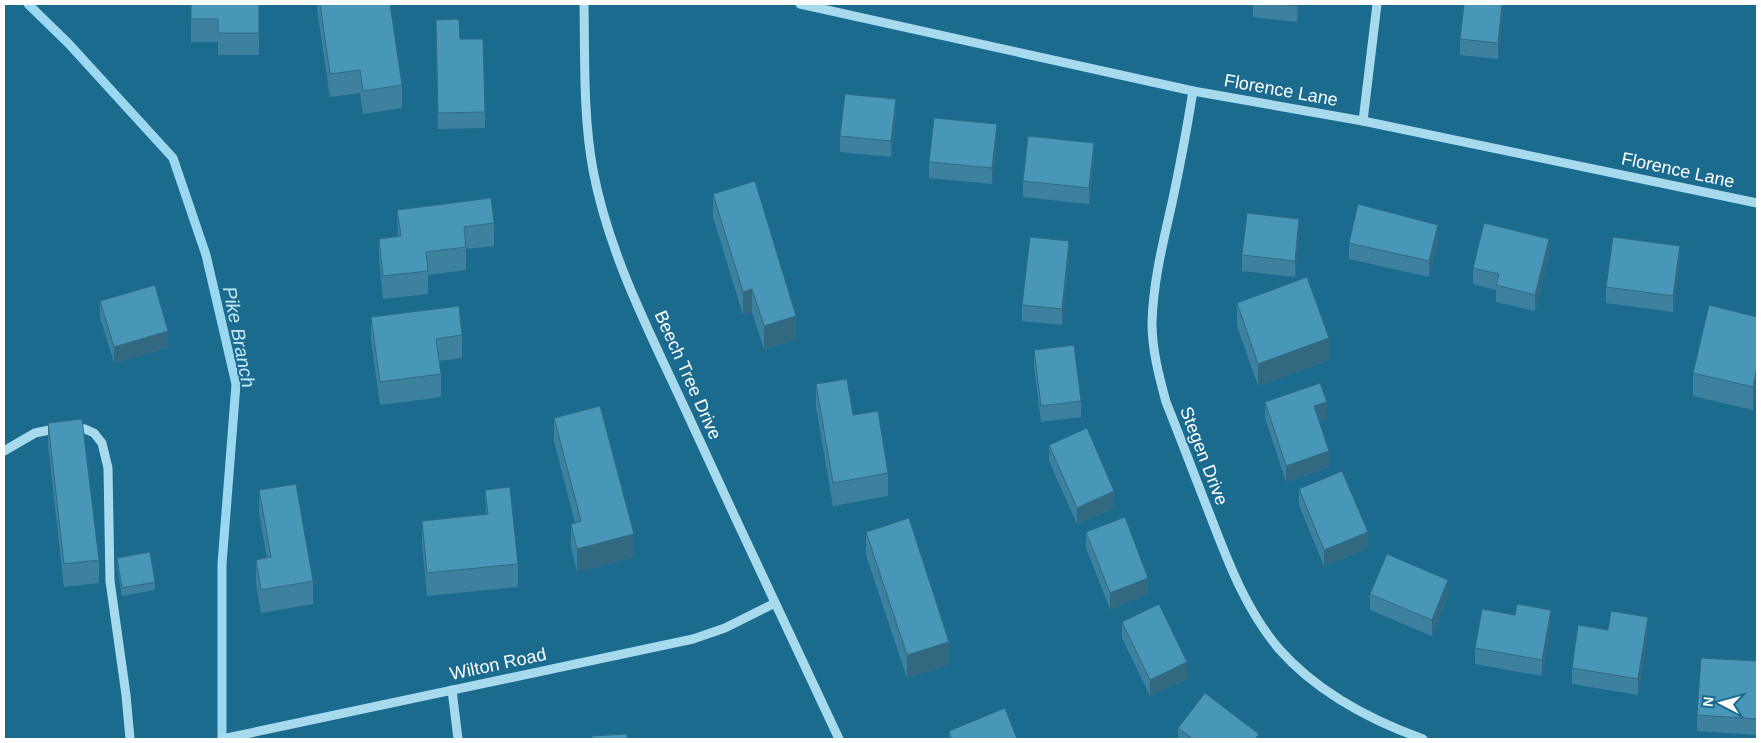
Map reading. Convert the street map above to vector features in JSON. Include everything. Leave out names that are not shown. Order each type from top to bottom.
[{"type":"street","name":"Beech Tree Drive","points":[[584,4],[588,125],[593,168],[603,209],[620,260],[649,329],[839,739]]},
{"type":"street","name":"Florence Lane","points":[[800,4],[1194,91],[1363,121],[1757,204]]},
{"type":"street","points":[[1363,121],[1377,4]]},
{"type":"street","name":"Stegen Drive","points":[[1194,91],[1154,293],[1152,324],[1154,351],[1166,402],[1230,568],[1251,611],[1280,650],[1310,679],[1345,703],[1398,730],[1423,739]]},
{"type":"street","points":[[4,451],[35,432],[58,428],[85,429],[94,433],[102,444],[108,468],[110,581],[126,695],[130,739]]},
{"type":"street","name":"Wilton Road","points":[[222,739],[703,637],[775,603]]},
{"type":"street","points":[[452,690],[458,739]]},
{"type":"building","points":[[191,4],[259,4],[259,33],[218,33],[218,19],[191,19]]},
{"type":"building","points":[[320,4],[390,4],[402,85],[363,91],[360,70],[330,74]]},
{"type":"building","points":[[1276,4],[1297,4],[1297,6]]},
{"type":"building","points":[[1464,4],[1502,4],[1498,43],[1460,39]]},
{"type":"building","points":[[459,19],[460,39],[483,39],[485,112],[438,113],[436,20]]},
{"type":"building","points":[[845,94],[896,99],[891,141],[840,136]]},
{"type":"building","points":[[934,118],[997,124],[992,168],[929,162]]},
{"type":"building","points":[[1028,136],[1094,143],[1089,188],[1023,181]]},
{"type":"building","points":[[755,181],[796,316],[764,326],[752,289],[743,292],[713,194]]},
{"type":"building","points":[[491,198],[494,223],[464,227],[466,247],[426,252],[428,271],[383,276],[379,239],[401,236],[397,210]]},
{"type":"building","points":[[1358,204],[1438,225],[1429,261],[1349,243]]},
{"type":"building","points":[[1247,213],[1299,219],[1295,261],[1242,255]]},
{"type":"building","points":[[1484,223],[1549,239],[1535,295],[1496,285],[1499,274],[1473,268]]},
{"type":"building","points":[[1030,237],[1069,241],[1062,309],[1022,305]]},
{"type":"building","points":[[1613,237],[1680,246],[1673,296],[1606,287]]},
{"type":"building","points":[[1307,277],[1329,338],[1258,364],[1237,303]]},
{"type":"building","points":[[155,285],[168,331],[114,347],[100,301]]},
{"type":"building","points":[[1709,305],[1757,317],[1757,367],[1753,387],[1693,373]]},
{"type":"building","points":[[459,306],[462,335],[436,339],[441,374],[380,382],[371,317]]},
{"type":"building","points":[[1074,345],[1081,401],[1041,406],[1034,350]]},
{"type":"building","points":[[847,379],[853,415],[878,411],[888,473],[833,483],[816,384]]},
{"type":"building","points":[[1320,383],[1327,402],[1314,406],[1329,451],[1286,466],[1265,402]]},
{"type":"building","points":[[600,406],[634,534],[577,549],[571,524],[581,521],[554,418]]},
{"type":"building","points":[[82,419],[99,560],[64,564],[48,423]]},
{"type":"building","points":[[1087,428],[1114,491],[1077,508],[1049,445]]},
{"type":"building","points":[[1342,471],[1368,532],[1324,550],[1299,489]]},
{"type":"building","points":[[296,484],[313,581],[261,590],[256,560],[271,557],[259,490]]},
{"type":"building","points":[[510,487],[518,564],[427,573],[422,521],[488,514],[485,490]]},
{"type":"building","points":[[1125,517],[1148,578],[1110,593],[1086,532]]},
{"type":"building","points":[[909,518],[949,642],[907,655],[866,532]]},
{"type":"building","points":[[150,552],[155,582],[122,588],[117,558]]},
{"type":"building","points":[[1387,554],[1448,580],[1432,620],[1370,594]]},
{"type":"building","points":[[1159,604],[1187,662],[1150,680],[1122,622]]},
{"type":"building","points":[[1517,604],[1551,610],[1542,660],[1475,648],[1482,609],[1515,615]]},
{"type":"building","points":[[1611,611],[1648,617],[1638,679],[1572,668],[1578,625],[1608,630]]},
{"type":"building","points":[[1701,658],[1757,661],[1757,719],[1697,715]]},
{"type":"building","points":[[1205,693],[1259,734],[1255,739],[1193,739],[1178,728]]},
{"type":"building","points":[[1005,708],[1017,739],[952,739],[949,731]]},
{"type":"building","points":[[627,734],[627,739],[592,739],[592,736]]},
{"type":"waterway","name":"Pike Branch","points":[[28,4],[69,44],[173,158],[206,255],[236,384],[222,564],[222,739]]}]
